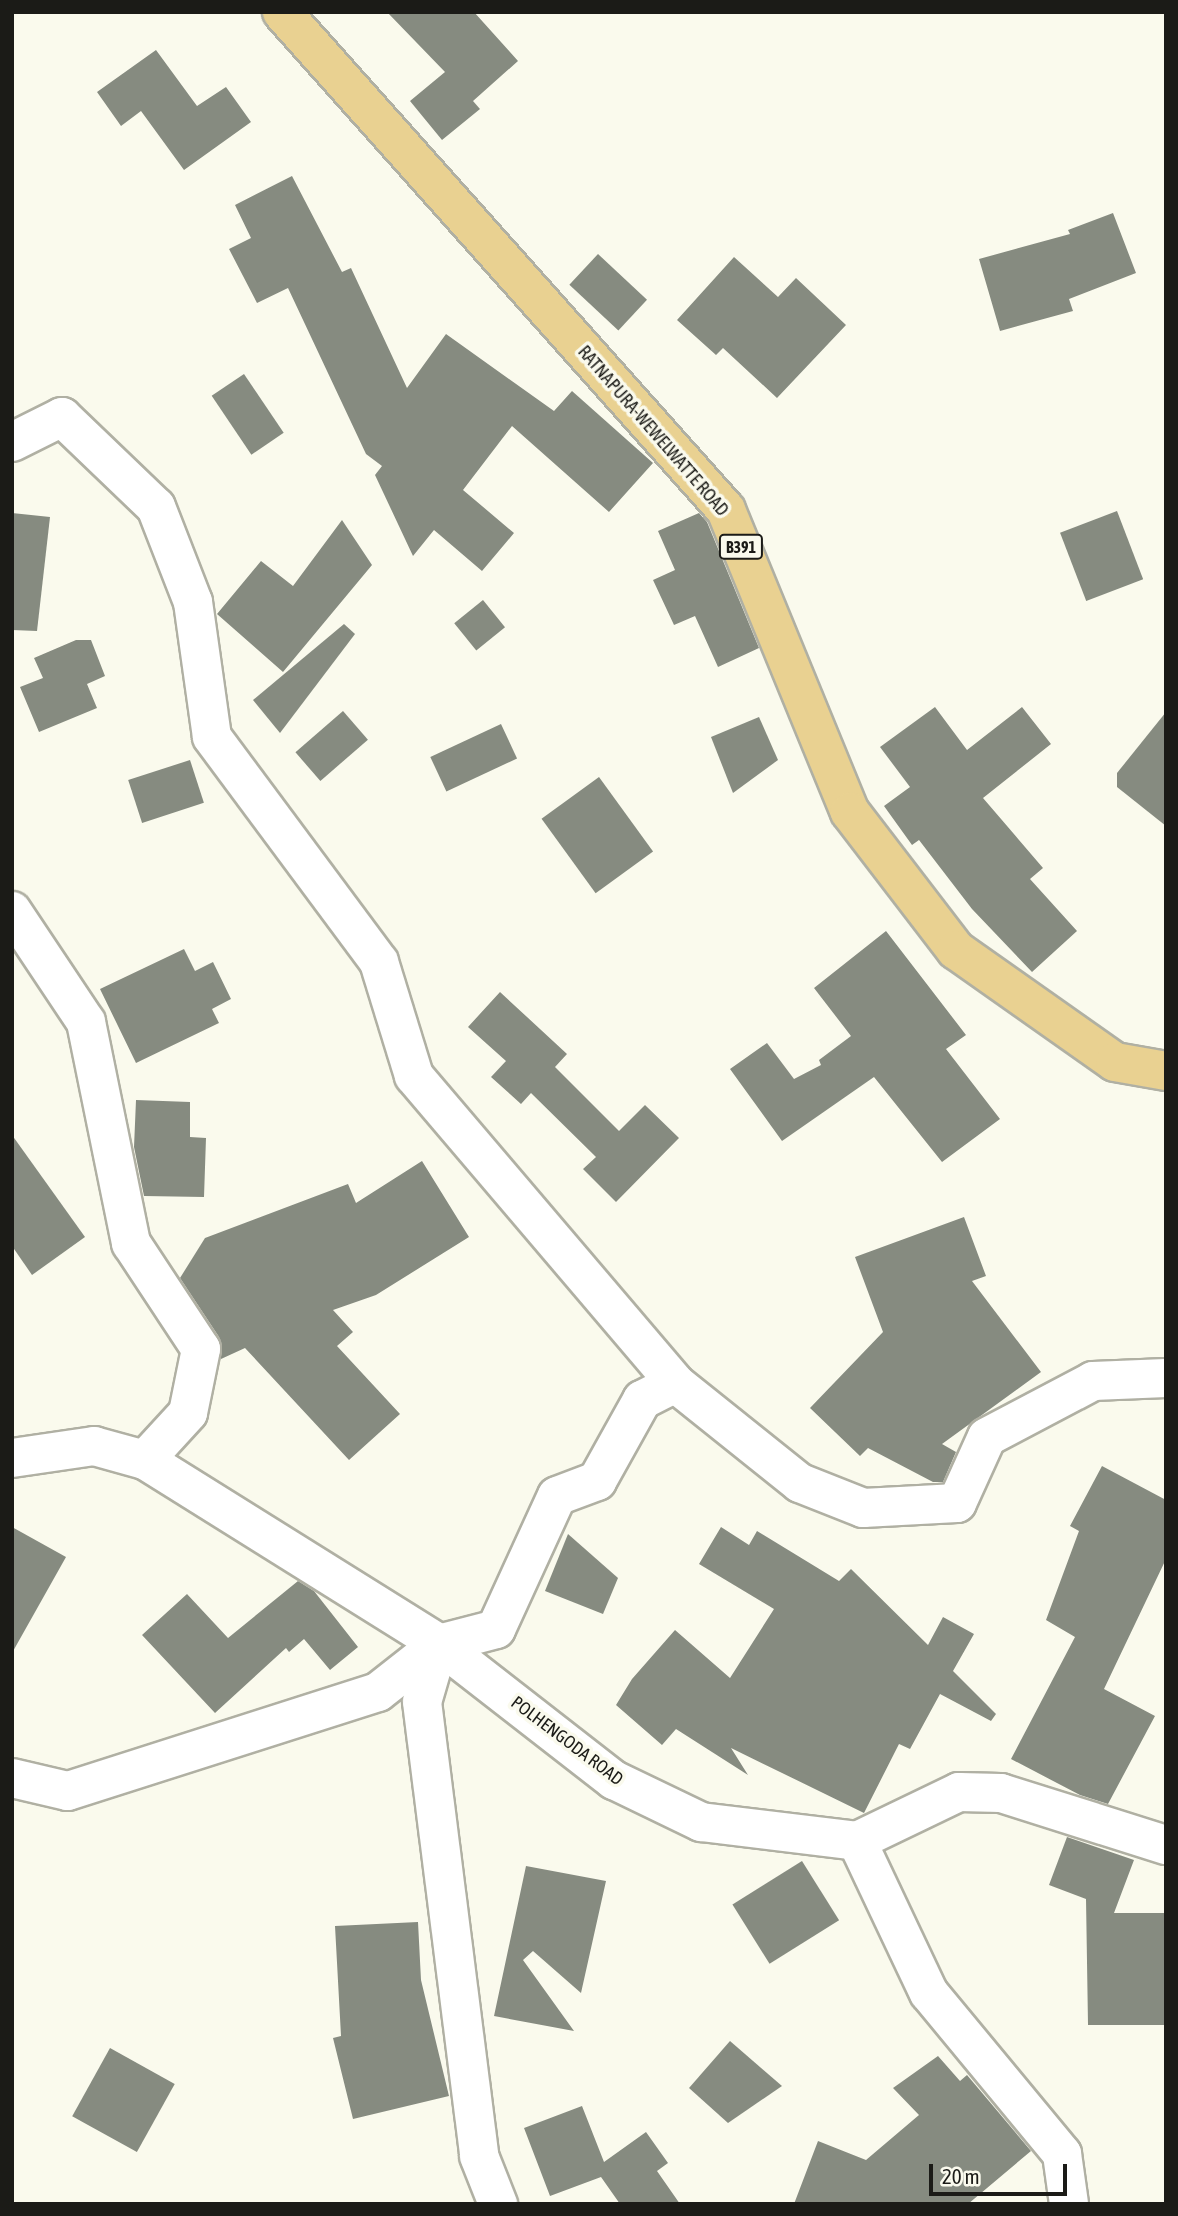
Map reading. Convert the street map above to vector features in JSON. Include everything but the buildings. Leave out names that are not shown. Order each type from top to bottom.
[{"type":"main road","name":"RATNAPURA-WEWELWATTE ROAD","points":[[282,12],[726,510],[850,811],[956,950],[1115,1062],[1166,1070]]},
{"type":"street","points":[[12,442],[62,417],[156,507],[192,602],[212,737],[379,962],[414,1076],[675,1383],[800,1483],[863,1508],[957,1503],[987,1437],[1093,1381],[1166,1378]]},
{"type":"street","points":[[12,911],[86,1022],[131,1243],[201,1349],[188,1413],[145,1460]]},
{"type":"street","points":[[12,1778],[68,1791],[81,1787],[378,1692],[439,1644],[496,1629],[557,1496],[597,1481],[642,1400],[675,1383]]},
{"type":"street","name":"POLHENGODA ROAD","points":[[12,1458],[94,1446],[145,1460],[439,1644],[614,1780],[701,1822],[857,1841]]},
{"type":"street","points":[[439,1644],[422,1702],[479,2155],[498,2204]]},
{"type":"street","points":[[1069,2204],[1062,2154],[929,1993],[857,1841],[960,1792],[1002,1793],[1166,1845]]}]
